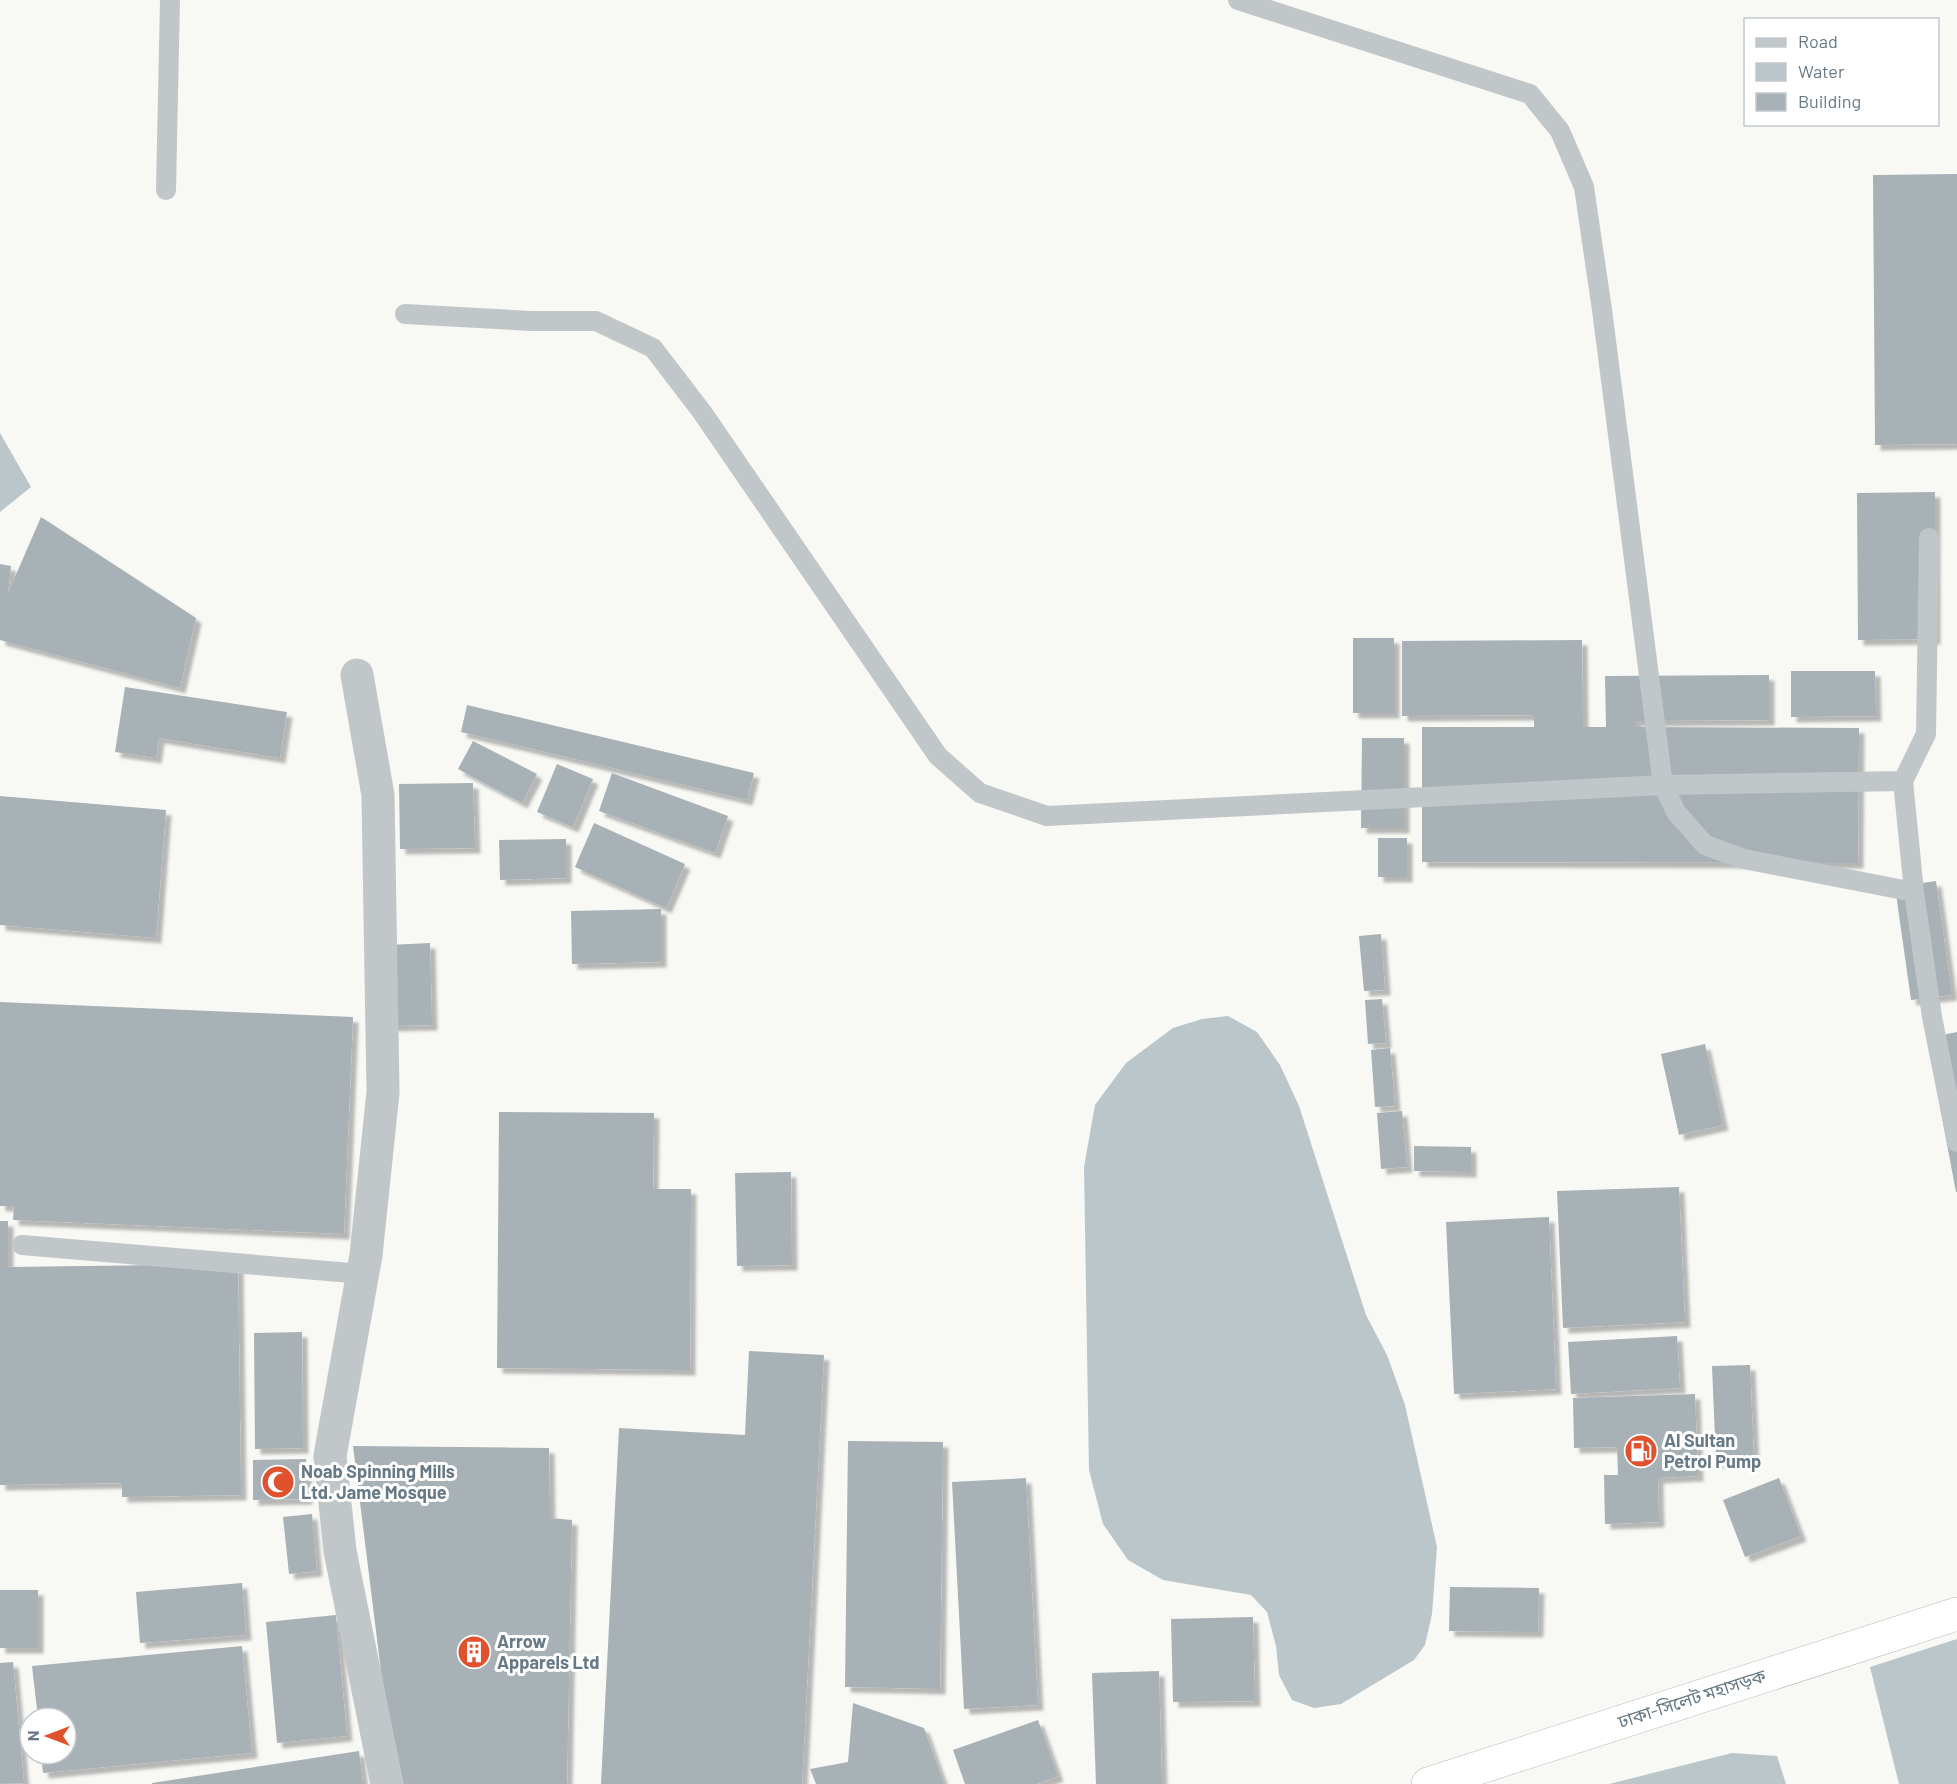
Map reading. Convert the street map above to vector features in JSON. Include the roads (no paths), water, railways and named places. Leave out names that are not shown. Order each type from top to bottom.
[{"type":"highway","name":"ঢাকা-সিলেট মহাসড়ক","points":[[1428,1784],[1957,1614]]},
{"type":"street","points":[[357,675],[378,795],[383,1092],[363,1274],[330,1456],[340,1551],[387,1784]]},
{"type":"lane","points":[[166,190],[170,0]]},
{"type":"lane","points":[[1238,0],[1530,94],[1560,131],[1584,187],[1663,785],[1676,812],[1705,845],[1744,859],[1914,892]]},
{"type":"lane","points":[[405,314],[531,321],[596,321],[653,348],[702,412],[938,756],[980,793],[1047,816],[1663,785],[1903,781]]},
{"type":"lane","points":[[1929,538],[1926,734],[1903,781],[1914,892],[1932,1017],[1957,1142]]},
{"type":"lane","points":[[22,1245],[363,1274]]},
{"type":"water","points":[[0,433],[31,487],[0,512]]},
{"type":"water","points":[[1228,1016],[1257,1032],[1280,1065],[1299,1106],[1366,1315],[1387,1355],[1405,1405],[1437,1547],[1432,1614],[1425,1645],[1414,1660],[1341,1704],[1314,1708],[1292,1700],[1279,1675],[1276,1646],[1267,1612],[1251,1595],[1163,1580],[1128,1560],[1103,1524],[1089,1470],[1084,1167],[1095,1105],[1126,1063],[1173,1028],[1202,1019]]},
{"type":"water","points":[[1957,1639],[1957,1784],[1899,1784],[1870,1667]]},
{"type":"water","points":[[1732,1753],[1777,1756],[1786,1784],[1609,1784]]},
{"type":"place","name":"Al Sultan Petrol Pump","points":[[1641,1451]]},
{"type":"place","name":"Noab Spinning Mills Ltd. Jame Mosque","points":[[278,1482]]},
{"type":"place","name":"Arrow Apparels Ltd","points":[[474,1652]]}]
